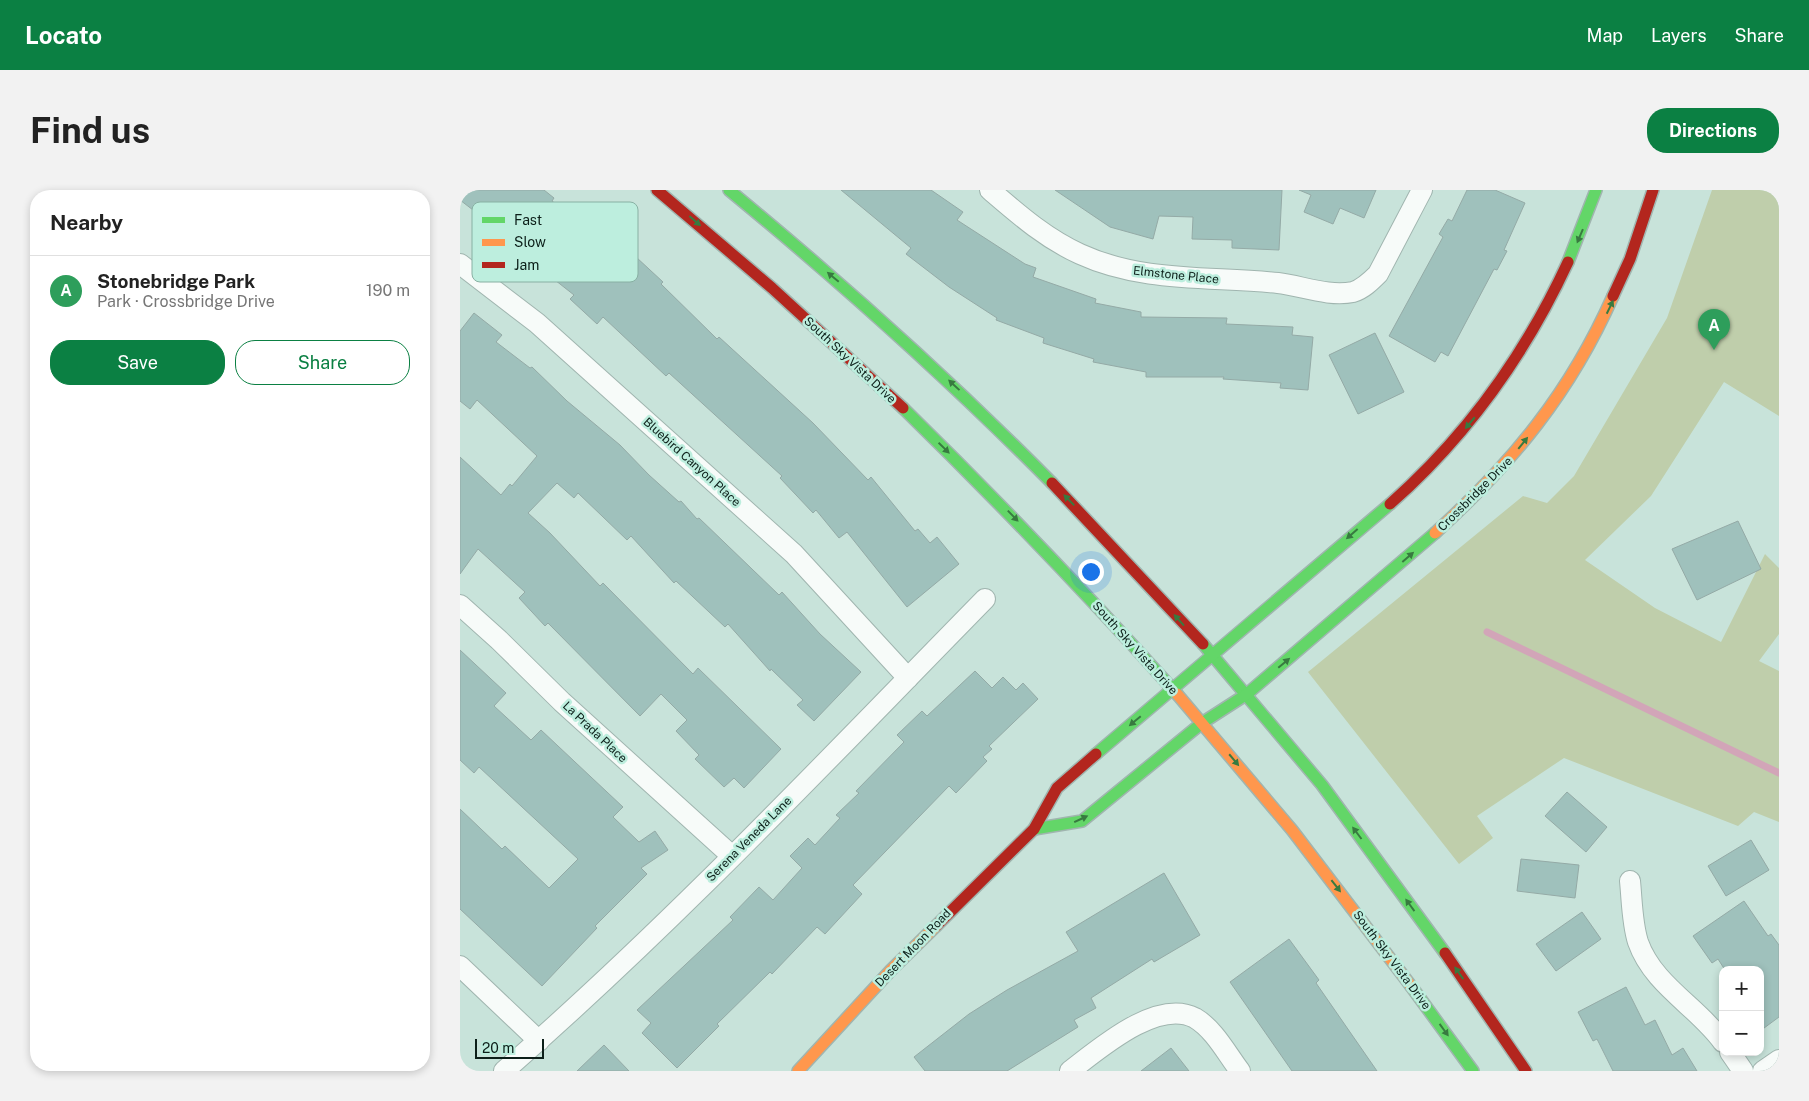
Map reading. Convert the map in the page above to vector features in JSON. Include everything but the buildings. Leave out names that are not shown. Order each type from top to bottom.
[{"type":"main road","name":"South Sky Vista Drive","points":[[657,190],[748,267],[860,368],[972,475],[1054,559],[1173,689],[1318,863],[1473,1071]]},
{"type":"main road","points":[[729,190],[909,343],[975,405],[1115,547],[1247,694],[1386,872],[1526,1071]]},
{"type":"main road","points":[[1173,689],[1402,491],[1434,462],[1478,413],[1509,369],[1551,300],[1584,227],[1596,190]]},
{"type":"main road","name":"Crossbridge Drive","points":[[1202,723],[1247,694],[1446,524],[1482,490],[1519,449],[1543,420],[1594,339],[1630,259],[1653,190]]},
{"type":"main road","name":"Desert Moon Road","points":[[798,1071],[891,970],[1034,830],[1057,788],[1173,689]]},
{"type":"main road","points":[[1034,830],[1082,821],[1202,723]]},
{"type":"street","name":"Elmstone Place","points":[[990,190],[1031,225],[1054,241],[1079,254],[1129,271],[1179,278],[1278,283],[1337,293],[1354,291],[1368,284],[1378,274],[1422,190]]},
{"type":"street","name":"Bluebird Canyon Place","points":[[460,264],[472,273]]},
{"type":"street","name":"Bluebird Canyon Place","points":[[483,282],[537,323],[794,554],[908,678]]},
{"type":"street","name":"Serena Veneda Lane","points":[[504,1071],[575,1009],[732,856],[986,599]]},
{"type":"street","name":"La Prada Place","points":[[460,605],[499,640],[562,702],[732,856]]},
{"type":"street","points":[[1630,881],[1635,927],[1644,955],[1662,980],[1700,1016],[1719,1037]]},
{"type":"street","points":[[460,966],[539,1041]]},
{"type":"street","points":[[1070,1071],[1147,1018],[1163,1013],[1180,1013],[1195,1019],[1209,1031],[1240,1071]]},
{"type":"street","points":[[1733,1056],[1743,1071]]},
{"type":"street","points":[[1763,1071],[1779,1060]]},
{"type":"green space","points":[[1712,190],[1779,190],[1779,416],[1724,382],[1651,496],[1585,560],[1655,608],[1721,642],[1765,554],[1779,568],[1779,634],[1759,661],[1779,671],[1779,822],[1754,812],[1738,826],[1564,758],[1477,816],[1493,838],[1459,864],[1308,672],[1523,496],[1547,503],[1574,476],[1667,318]]},
{"type":"waterway","points":[[1487,632],[1779,773]]},
{"type":"traffic: fast","points":[[729,190],[813,260],[894,332],[974,406],[1052,483]]},
{"type":"traffic: fast","points":[[1568,262],[1596,190]]},
{"type":"traffic: fast","points":[[903,408],[1042,548],[1177,694]]},
{"type":"traffic: fast","points":[[1096,754],[1390,504]]},
{"type":"traffic: fast","points":[[1034,829],[1082,821],[1202,723],[1247,694],[1435,533]]},
{"type":"traffic: fast","points":[[1203,644],[1322,785],[1445,953]]},
{"type":"traffic: fast","points":[[1411,986],[1473,1071]]},
{"type":"traffic: slow","points":[[1435,533],[1490,480],[1537,424],[1578,364],[1613,296]]},
{"type":"traffic: slow","points":[[1177,694],[1292,830],[1411,986]]},
{"type":"traffic: slow","points":[[798,1071],[891,970],[936,926]]},
{"type":"traffic: jam","points":[[657,190],[772,288],[903,408]]},
{"type":"traffic: jam","points":[[1613,296],[1630,259],[1653,190]]},
{"type":"traffic: jam","points":[[1390,504],[1444,451],[1492,392],[1533,329],[1568,262]]},
{"type":"traffic: jam","points":[[1052,483],[1203,644]]},
{"type":"traffic: jam","points":[[936,926],[1034,829],[1057,788],[1096,754]]},
{"type":"traffic: jam","points":[[1445,953],[1526,1071]]},
{"type":"place","name":"Stonebridge Park","points":[[1714,350]]}]
